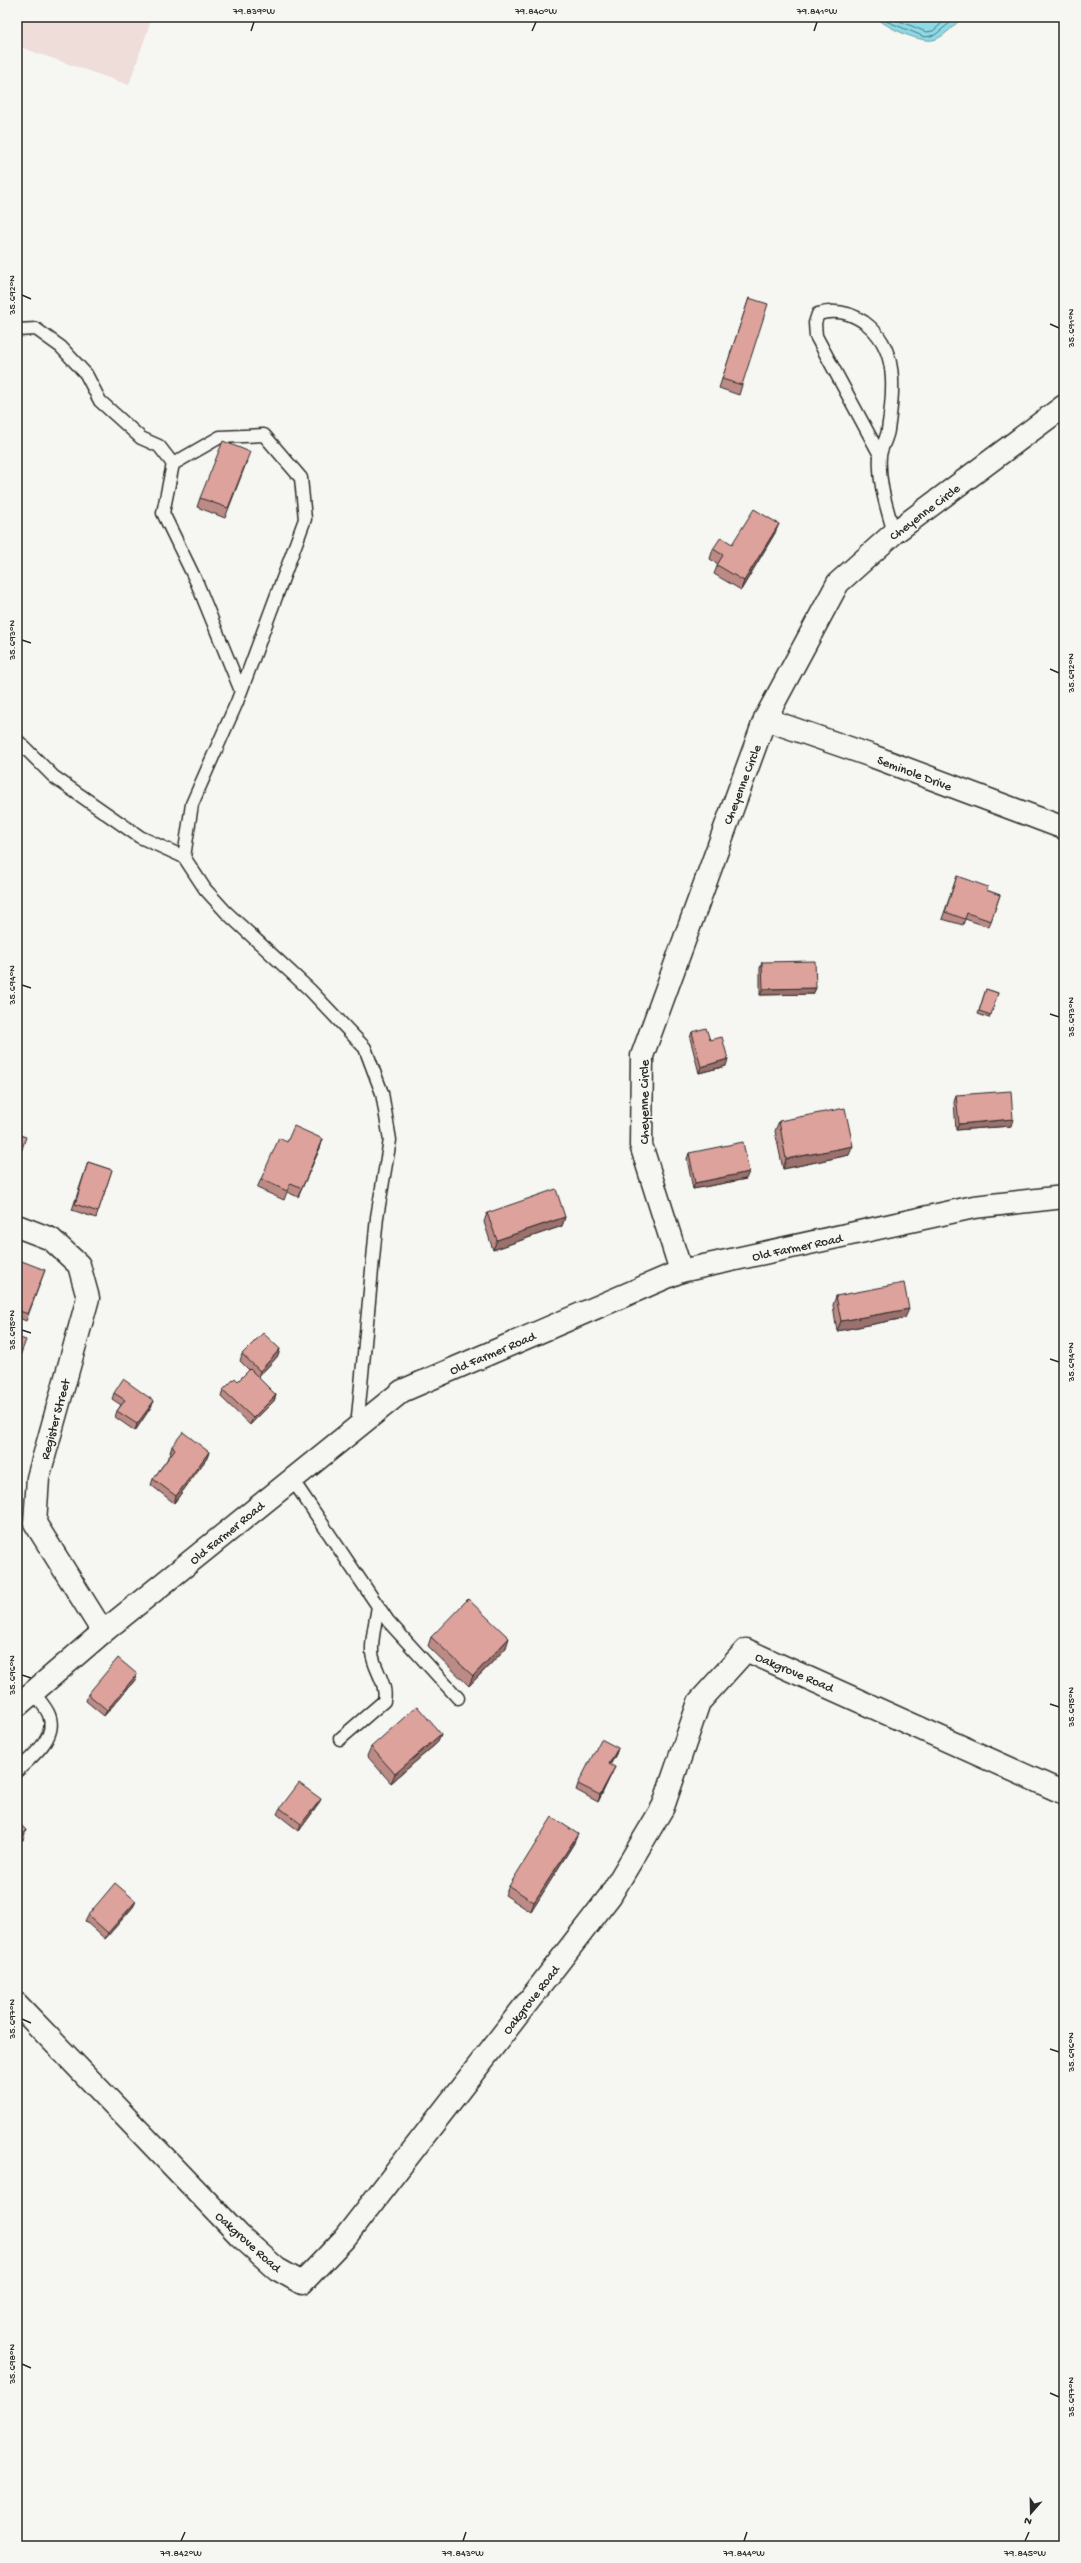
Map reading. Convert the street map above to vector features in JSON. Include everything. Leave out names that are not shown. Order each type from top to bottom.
[{"type":"street","name":"Cheyenne Circle","points":[[681,1271],[641,1145],[642,1056],[765,719],[838,583],[894,533],[1064,406]]},
{"type":"street","name":"Seminole Drive","points":[[765,719],[872,756],[1064,828]]},
{"type":"street","name":"Old Farmer Road","points":[[17,1706],[103,1632],[402,1391],[681,1271],[974,1207],[1064,1197]]},
{"type":"street","name":"Register Street","points":[[17,1226],[51,1239],[79,1264],[88,1298],[38,1478],[35,1523],[103,1632]]},
{"type":"street","name":"Oakgrove Road","points":[[17,2004],[240,2236],[277,2269],[302,2282],[349,2233],[610,1896],[663,1807],[699,1702],[746,1650],[1064,1793]]},
{"type":"lane","points":[[880,455],[816,336],[815,323],[818,314],[830,311],[853,314],[873,329],[886,346],[894,375],[888,431],[880,455],[880,484],[894,533]]},
{"type":"lane","points":[[17,330],[36,329],[61,347],[86,374],[100,401],[141,438],[159,446],[173,464],[164,513],[197,583],[241,692]]},
{"type":"lane","points":[[173,464],[220,436],[264,435],[301,478],[305,519],[241,692],[192,804],[184,856]]},
{"type":"lane","points":[[17,740],[54,777],[140,837],[184,856],[205,889],[226,912],[310,990],[365,1048],[382,1093],[390,1140],[377,1217],[357,1427]]},
{"type":"lane","points":[[292,1479],[388,1621],[458,1698]]},
{"type":"lane","points":[[340,1739],[384,1701],[386,1692],[375,1666],[372,1652],[378,1606]]},
{"type":"lane","points":[[17,1771],[46,1742],[50,1734],[49,1715],[33,1692]]},
{"type":"shaded area","points":[[17,17],[152,17],[129,85],[17,46]]},
{"type":"water","points":[[876,17],[963,17],[943,35],[936,39],[923,40],[887,26]]},
{"type":"building","points":[[749,298],[768,304],[742,385],[722,379]]},
{"type":"building","points":[[223,441],[250,452],[228,508],[200,498]]},
{"type":"building","points":[[754,509],[779,524],[744,581],[717,565],[723,555],[713,549],[721,537],[732,544]]},
{"type":"building","points":[[957,876],[988,887],[986,890],[1000,895],[991,921],[967,913],[965,919],[945,912]]},
{"type":"building","points":[[815,961],[816,988],[763,989],[762,962]]},
{"type":"building","points":[[986,989],[998,993],[991,1015],[979,1011]]},
{"type":"building","points":[[706,1028],[710,1040],[722,1037],[728,1059],[701,1067],[692,1032]]},
{"type":"building","points":[[1011,1091],[1013,1119],[959,1124],[956,1095]]},
{"type":"building","points":[[845,1108],[853,1146],[786,1159],[779,1121]]},
{"type":"building","points":[[294,1126],[323,1139],[302,1188],[291,1183],[287,1191],[261,1179],[279,1138],[287,1142]]},
{"type":"building","points":[[17,1134],[26,1137],[17,1164]]},
{"type":"building","points":[[743,1142],[749,1172],[695,1183],[689,1153]]},
{"type":"building","points":[[88,1162],[112,1170],[98,1212],[75,1204]]},
{"type":"building","points":[[556,1189],[565,1217],[497,1240],[487,1213]]},
{"type":"building","points":[[19,1260],[45,1270],[28,1314],[17,1310],[17,1266]]},
{"type":"building","points":[[904,1283],[909,1309],[841,1321],[836,1296]]},
{"type":"building","points":[[263,1333],[280,1349],[260,1371],[242,1354]]},
{"type":"building","points":[[17,1337],[26,1340],[17,1364]]},
{"type":"building","points":[[250,1369],[276,1395],[253,1418],[223,1390],[235,1378],[238,1381]]},
{"type":"building","points":[[123,1379],[154,1401],[137,1424],[117,1411],[125,1400],[114,1393]]},
{"type":"building","points":[[183,1432],[209,1452],[176,1496],[153,1479],[175,1449],[172,1446]]},
{"type":"building","points":[[468,1599],[509,1638],[473,1676],[431,1637]]},
{"type":"building","points":[[118,1658],[137,1674],[107,1710],[88,1694]]},
{"type":"building","points":[[417,1706],[441,1734],[395,1774],[371,1747]]},
{"type":"building","points":[[601,1739],[618,1748],[609,1764],[615,1767],[600,1795],[578,1784]]},
{"type":"building","points":[[299,1783],[321,1799],[301,1824],[280,1808]]},
{"type":"building","points":[[552,1817],[578,1834],[534,1902],[509,1886]]},
{"type":"building","points":[[17,1821],[26,1830],[17,1839]]},
{"type":"building","points":[[115,1883],[136,1901],[108,1933],[88,1915]]}]
